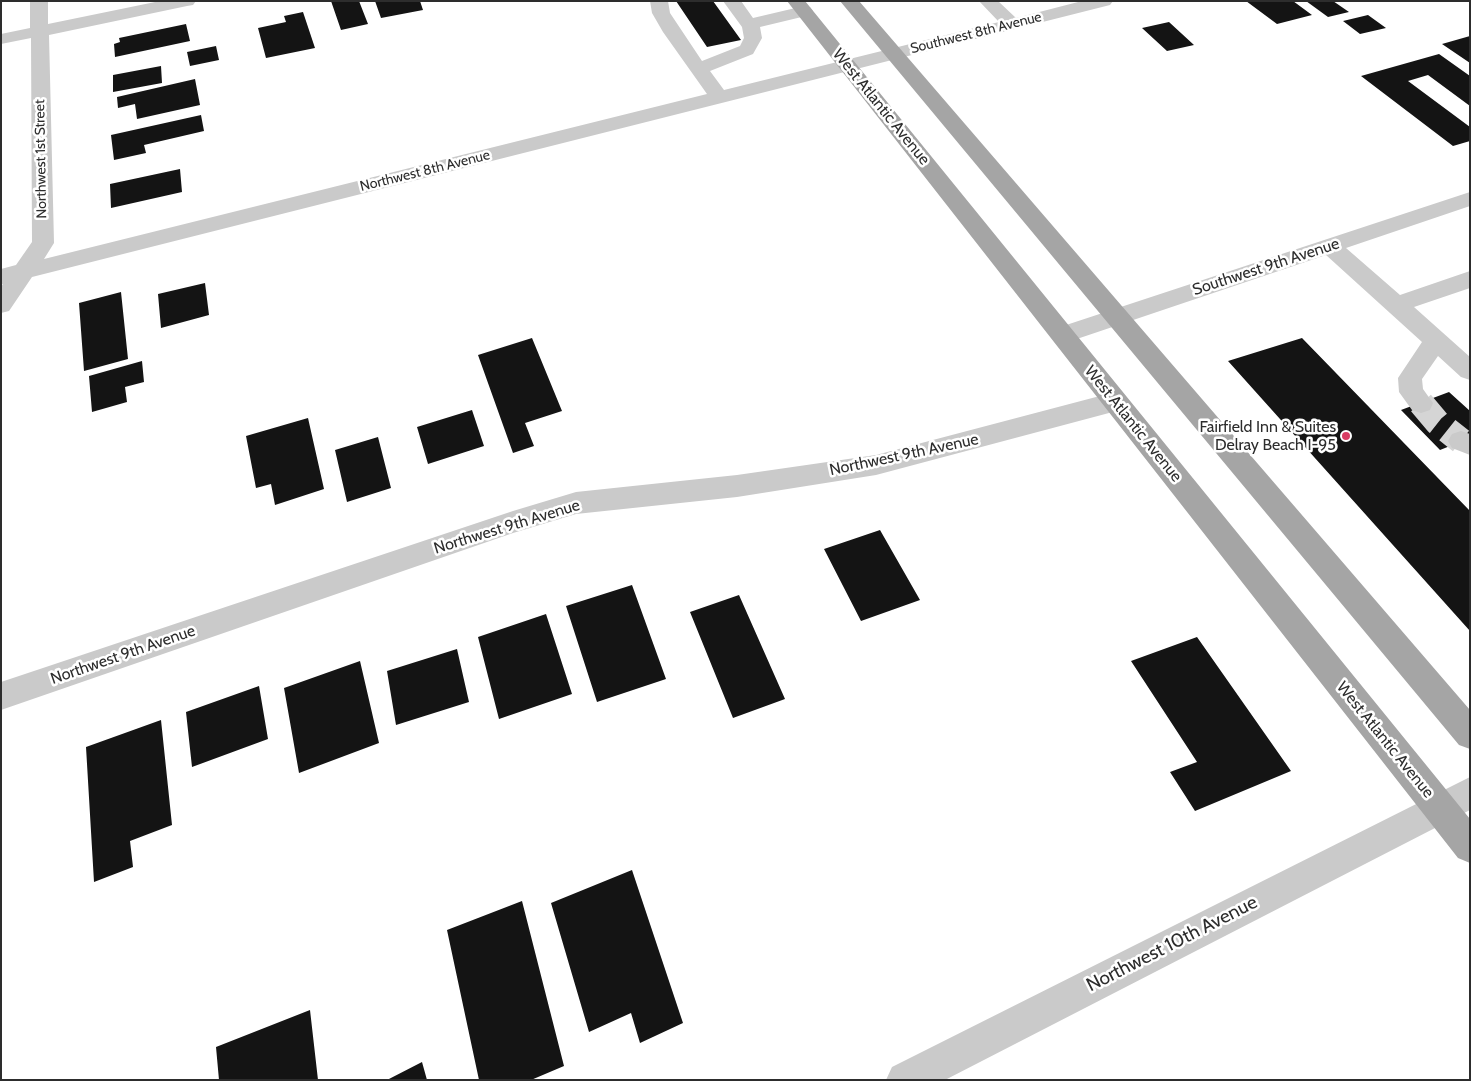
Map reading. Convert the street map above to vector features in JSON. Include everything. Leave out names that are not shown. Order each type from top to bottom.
[{"type":"main road","points":[[849,1],[893,55],[1118,316],[1470,734]]},
{"type":"main road","name":"West Atlantic Avenue","points":[[800,6],[849,65],[1115,402],[1470,846]]},
{"type":"street","name":"Northwest 1st Street","points":[[1,305],[43,243],[39,1]]},
{"type":"street","points":[[1,39],[187,1]]},
{"type":"street","points":[[659,1],[660,13],[719,97]]},
{"type":"street","points":[[698,69],[746,50],[754,38],[749,24],[732,1]]},
{"type":"street","points":[[988,1],[1012,24]]},
{"type":"street","name":"Southwest 8th Avenue","points":[[849,65],[1104,1]]},
{"type":"street","points":[[749,24],[800,6]]},
{"type":"street","name":"Northwest 8th Avenue","points":[[1,277],[849,65]]},
{"type":"street","name":"Southwest 9th Avenue","points":[[1062,335],[1470,199]]},
{"type":"street","points":[[1330,246],[1470,371]]},
{"type":"street","points":[[1396,305],[1470,279]]},
{"type":"street","points":[[1421,403],[1411,392],[1410,378],[1436,341]]},
{"type":"street","name":"Northwest 9th Avenue","points":[[1,696],[504,525],[576,503],[737,486],[876,465],[1115,402]]},
{"type":"street","name":"Northwest 10th Avenue","points":[[905,1080],[1470,793]]},
{"type":"building","points":[[331,1],[359,1],[368,24],[341,30]]},
{"type":"building","points":[[375,1],[420,1],[423,10],[381,18]]},
{"type":"building","points":[[676,1],[713,1],[741,40],[707,47]]},
{"type":"building","points":[[1246,1],[1293,1],[1312,15],[1277,24]]},
{"type":"building","points":[[1306,1],[1333,1],[1349,12],[1328,17]]},
{"type":"building","points":[[303,12],[315,48],[266,58],[258,28],[286,22],[284,16]]},
{"type":"building","points":[[1368,15],[1386,28],[1360,34],[1343,21]]},
{"type":"building","points":[[1169,22],[1194,45],[1167,51],[1142,28]]},
{"type":"building","points":[[186,24],[190,41],[115,57],[114,44],[120,42],[119,38]]},
{"type":"building","points":[[1470,36],[1470,63],[1442,44]]},
{"type":"building","points":[[216,46],[219,60],[190,66],[187,52]]},
{"type":"building","points":[[1439,54],[1470,76],[1470,106],[1428,75],[1408,81],[1470,127],[1470,141],[1453,146],[1361,76]]},
{"type":"building","points":[[161,66],[162,83],[113,92],[113,75]]},
{"type":"building","points":[[195,79],[200,105],[137,119],[135,104],[118,108],[117,97]]},
{"type":"building","points":[[201,115],[204,131],[144,145],[146,153],[114,160],[111,135]]},
{"type":"building","points":[[180,169],[182,192],[111,208],[110,184]]},
{"type":"building","points":[[205,283],[209,315],[161,328],[158,294]]},
{"type":"building","points":[[121,292],[128,359],[84,371],[79,303]]},
{"type":"building","points":[[532,338],[562,411],[525,423],[534,446],[513,453],[478,355]]},
{"type":"building","name":"Fairfield Inn & Suites Delray Beach I-95","points":[[1302,338],[1470,511],[1470,631],[1228,361]]},
{"type":"building","points":[[142,361],[144,382],[125,387],[127,402],[92,412],[89,376]]},
{"type":"building","points":[[1449,392],[1470,411],[1470,438],[1440,450],[1401,410]]},
{"type":"building","points":[[472,410],[484,446],[428,464],[417,427]]},
{"type":"building","points":[[308,418],[324,489],[275,505],[271,484],[256,488],[246,436]]},
{"type":"building","points":[[378,437],[391,488],[347,502],[335,450]]},
{"type":"building","points":[[880,530],[920,600],[861,621],[824,549]]},
{"type":"building","points":[[632,585],[666,679],[597,702],[566,606]]},
{"type":"building","points":[[739,595],[785,699],[733,718],[690,612]]},
{"type":"building","points":[[546,614],[572,694],[499,719],[478,637]]},
{"type":"building","points":[[1197,637],[1291,771],[1195,811],[1170,772],[1197,762],[1131,661]]},
{"type":"building","points":[[457,649],[469,702],[396,725],[387,671]]},
{"type":"building","points":[[360,661],[379,743],[299,773],[284,688]]},
{"type":"building","points":[[259,686],[268,739],[192,767],[186,712]]},
{"type":"building","points":[[161,720],[172,825],[130,841],[133,867],[94,882],[86,747]]},
{"type":"building","points":[[632,870],[683,1023],[640,1043],[631,1013],[589,1032],[551,903]]},
{"type":"building","points":[[522,901],[564,1066],[531,1080],[479,1080],[447,930]]},
{"type":"building","points":[[310,1010],[318,1080],[219,1080],[216,1047]]},
{"type":"building","points":[[422,1062],[427,1080],[387,1080]]},
{"type":"tunnel","points":[[1421,403],[1437,422],[1461,441]]},
{"type":"place","name":"Fairfield Inn & Suites Delray Beach I-95","points":[[1346,436]]}]
